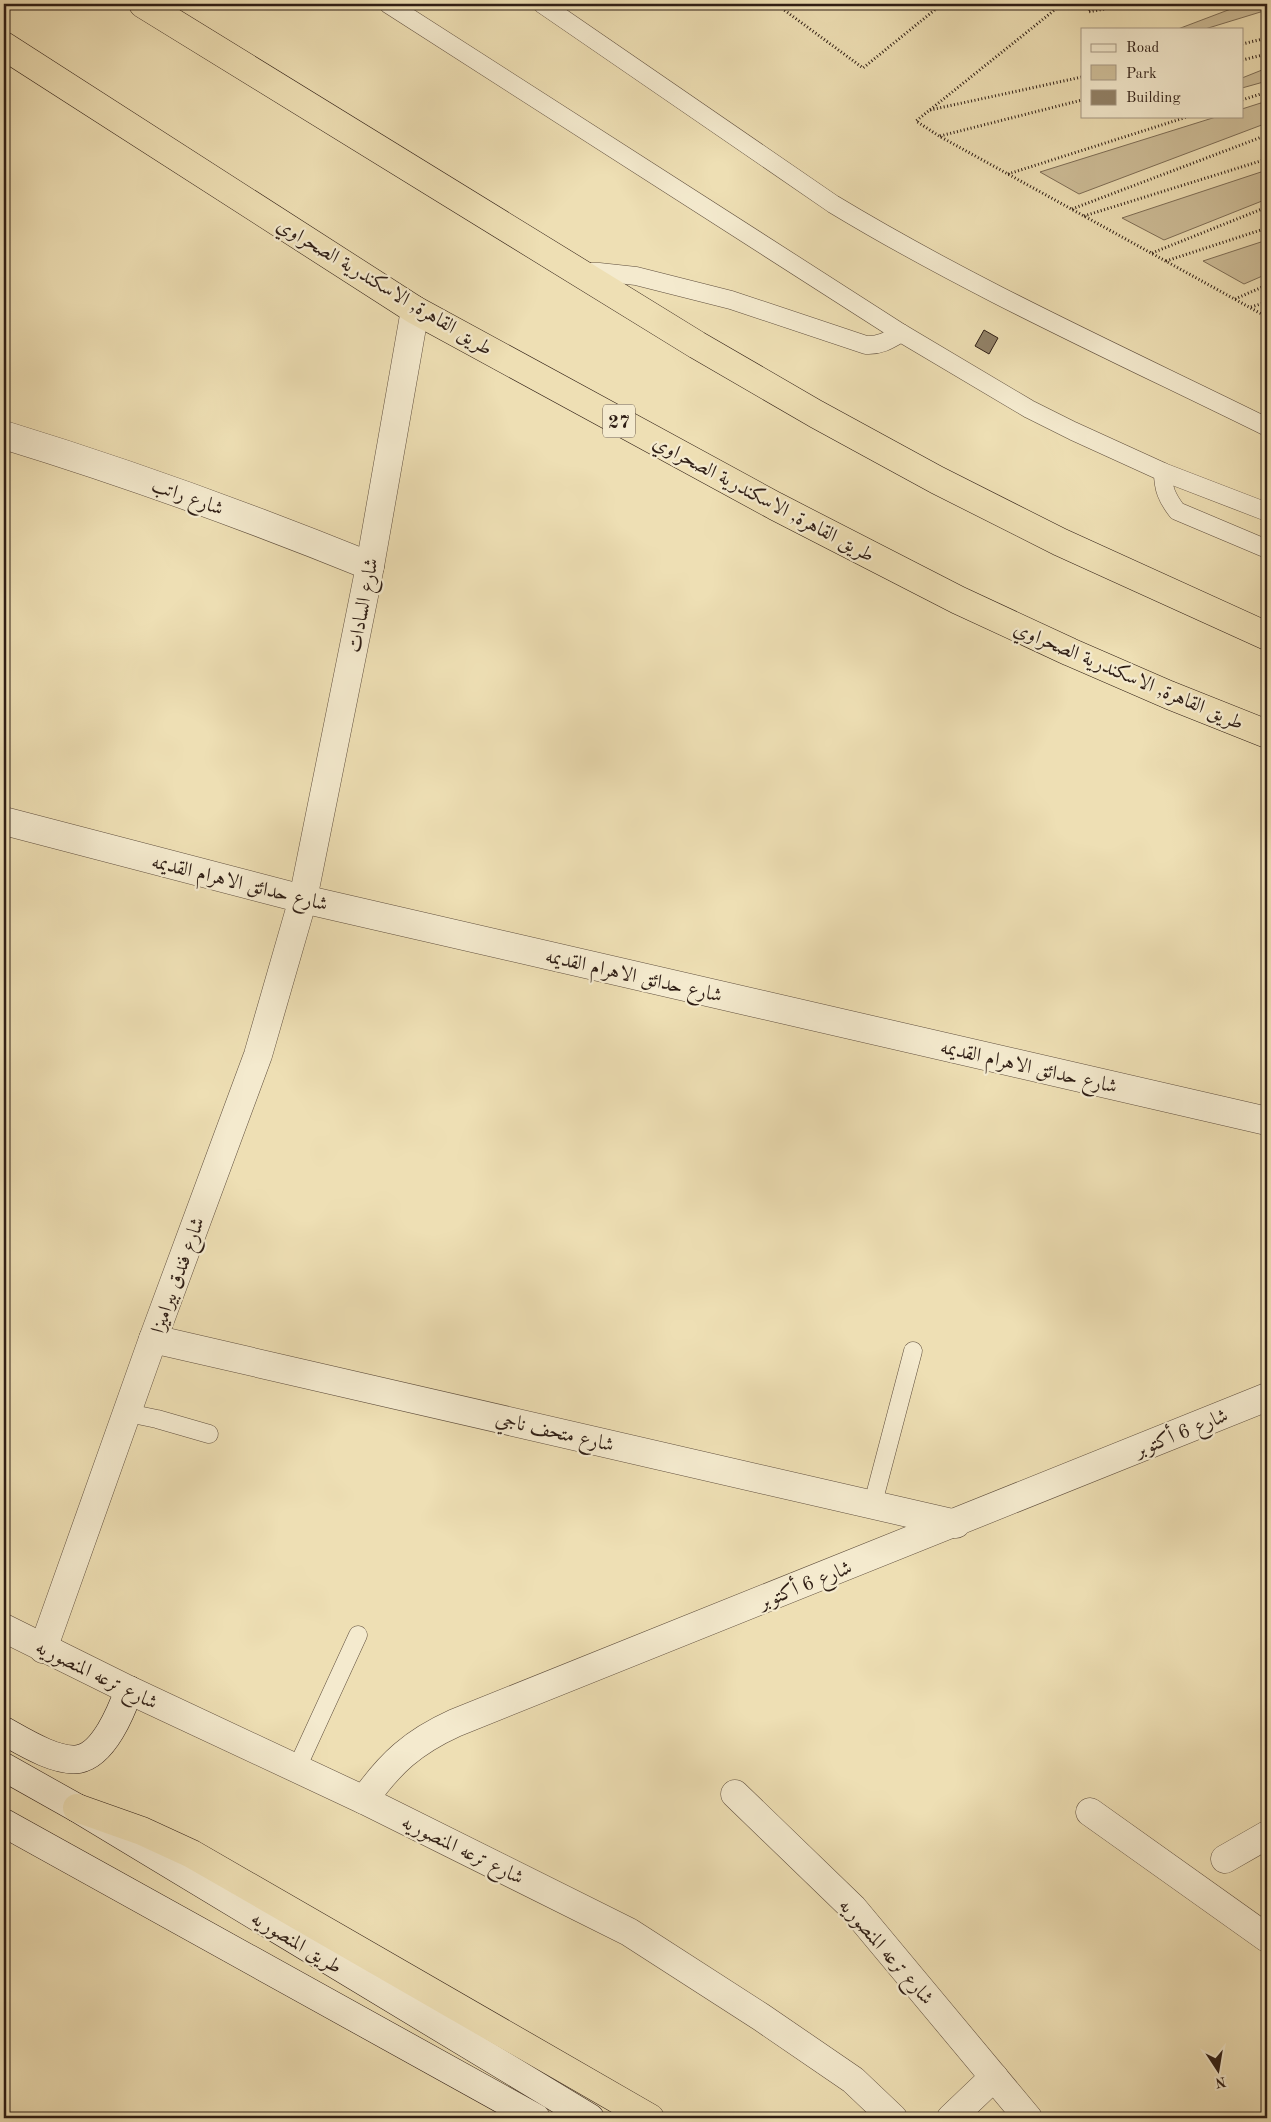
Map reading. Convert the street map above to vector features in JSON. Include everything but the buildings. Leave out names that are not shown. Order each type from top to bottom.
[{"type":"highway","points":[[143,4],[714,355],[816,414],[928,476],[1060,542],[1267,636]]},
{"type":"highway","name":"طريق القاهرة, الاسكندرية الصحراوي","points":[[4,46],[415,310],[775,506],[958,600],[1169,696],[1267,734]]},
{"type":"highway","points":[[77,1808],[142,1831],[192,1854],[650,2118]]},
{"type":"street","name":"شارع السادات","points":[[303,899],[370,566],[415,310]]},
{"type":"street","name":"شارع راتب","points":[[4,435],[93,463],[268,525],[370,566]]},
{"type":"street","name":"شارع حدائق الاهرام القديمه","points":[[4,821],[303,899],[1267,1121]]},
{"type":"street","name":"شارع فندق بيراميزا","points":[[43,1649],[153,1339],[258,1055],[303,899]]},
{"type":"street","name":"شارع متحف ناجي","points":[[153,1339],[873,1503],[956,1524]]},
{"type":"street","name":"شارع 6 أكتوبر","points":[[364,1800],[380,1777],[396,1760],[414,1745],[434,1733],[1267,1397]]},
{"type":"street","name":"شارع ترعه المنصوريه","points":[[4,1628],[43,1649],[296,1770],[364,1800],[629,1932],[761,2017],[853,2080],[892,2118]]},
{"type":"street","points":[[4,1731],[43,1751],[59,1757],[78,1759],[96,1750],[116,1720],[129,1690]]},
{"type":"street","name":"طريق المنصوريه","points":[[4,1767],[77,1808],[590,2118]]},
{"type":"street","name":"شارع ترعه المنصوريه","points":[[735,1794],[853,1908],[1028,2118]]},
{"type":"street","points":[[1090,1812],[1267,1938]]},
{"type":"street","name":"طريق المنصوريه","points":[[4,1823],[536,2118]]},
{"type":"street","points":[[1225,1859],[1267,1835]]},
{"type":"street","points":[[951,2118],[994,2077]]},
{"type":"lane","points":[[170,4],[188,32]]},
{"type":"lane","points":[[388,4],[900,334],[1029,409],[1082,436],[1163,472],[1267,512]]},
{"type":"lane","points":[[542,4],[832,204],[928,260],[1267,427]]},
{"type":"lane","points":[[580,272],[636,276],[731,300],[866,346],[876,346],[900,334]]},
{"type":"lane","points":[[1163,472],[1163,487],[1168,500],[1177,510],[1267,549]]},
{"type":"lane","points":[[873,1503],[913,1351]]},
{"type":"lane","points":[[128,1413],[157,1418],[209,1434]]},
{"type":"lane","points":[[296,1770],[358,1635]]},
{"type":"path","points":[[776,4],[863,68],[942,4]]},
{"type":"path","points":[[1062,4],[916,121],[939,136],[1267,317]]},
{"type":"path","points":[[1098,4],[1088,12],[1131,4]]},
{"type":"path","points":[[1244,44],[1267,38]]},
{"type":"path","points":[[1244,60],[1267,54]]},
{"type":"path","points":[[929,110],[1081,78]]},
{"type":"path","points":[[1244,99],[1267,92]]},
{"type":"path","points":[[939,136],[1081,100]]},
{"type":"path","points":[[1008,174],[1184,118]]},
{"type":"path","points":[[1072,209],[1267,135]]},
{"type":"path","points":[[1084,216],[1267,158]]},
{"type":"path","points":[[1152,253],[1267,206]]},
{"type":"path","points":[[1165,261],[1267,228]]},
{"type":"path","points":[[1235,299],[1267,285]]},
{"type":"path","points":[[1250,308],[1267,302]]},
{"type":"green space","points":[[1244,4],[1267,4],[1267,10],[1208,28],[1181,28]]},
{"type":"green space","points":[[1267,68],[1267,81],[1244,87],[1244,77]]},
{"type":"green space","points":[[1267,101],[1267,123],[1079,194],[1040,172],[1213,118],[1244,118],[1244,108]]},
{"type":"green space","points":[[1267,170],[1267,199],[1164,240],[1122,218]]},
{"type":"green space","points":[[1267,240],[1267,274],[1244,284],[1203,261]]}]
